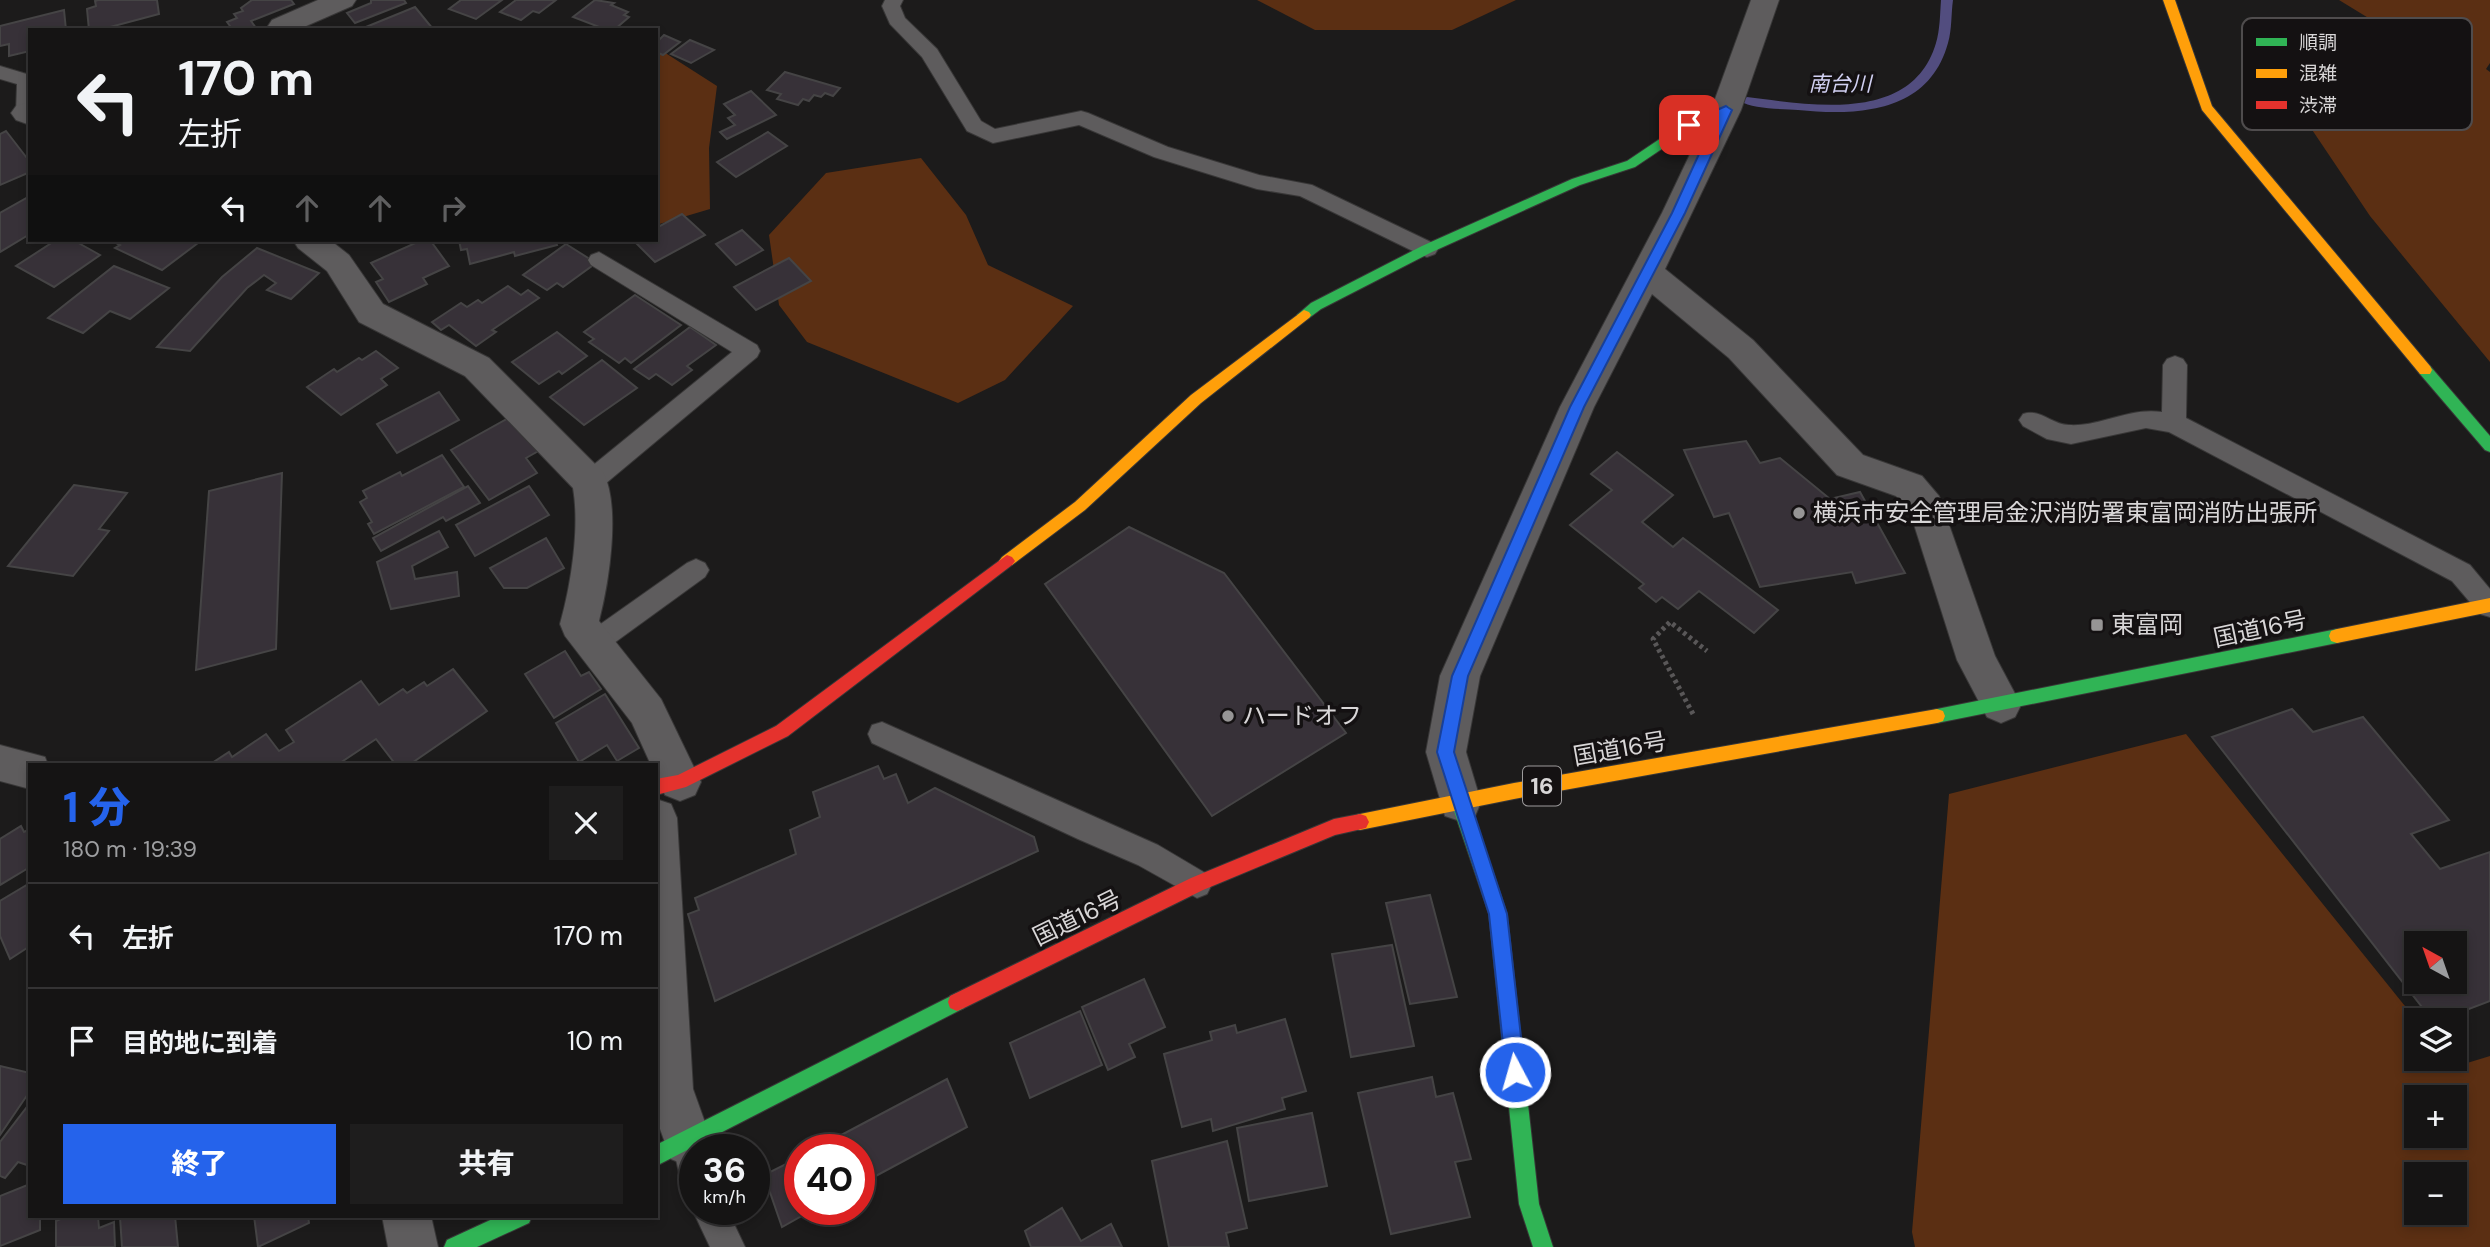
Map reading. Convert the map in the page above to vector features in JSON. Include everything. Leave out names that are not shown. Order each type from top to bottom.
[{"type":"main road","points":[[2169,0],[2206,107],[2315,242],[2490,446]]},
{"type":"main road","points":[[668,784],[782,732],[1080,506],[1196,399],[1316,306],[1427,249],[1576,183],[1631,164],[1689,125],[1726,110]]},
{"type":"main road","name":"国道16号","points":[[724,1134],[966,997],[1197,884],[1334,827],[2001,705],[2489,606]]},
{"type":"main road","points":[[1460,802],[1498,914],[1529,1204],[1543,1247]]},
{"type":"main road","points":[[454,1247],[519,1218]]},
{"type":"street","points":[[282,26],[321,21],[342,0]]},
{"type":"street","points":[[1460,802],[1446,752],[1460,676],[1577,407],[1678,213],[1726,110],[1765,0]]},
{"type":"street","points":[[312,242],[338,262],[371,313],[477,367],[590,482],[595,508],[586,599],[579,625],[647,711],[668,784]]},
{"type":"street","points":[[1646,271],[1741,349],[1850,465],[1909,486],[1926,506],[1978,660],[2001,705]]},
{"type":"street","points":[[0,763],[28,770]]},
{"type":"street","points":[[658,857],[670,1089],[679,1152]]},
{"type":"street","points":[[406,1218],[413,1247]]},
{"type":"lane","points":[[894,0],[891,6],[897,20],[930,52],[974,126],[993,136],[1081,118],[1161,152],[1257,183],[1305,190],[1427,249]]},
{"type":"lane","points":[[0,72],[27,81],[28,114]]},
{"type":"lane","points":[[590,482],[749,351],[598,260]]},
{"type":"lane","points":[[2174,423],[2175,365]]},
{"type":"lane","points":[[2031,420],[2055,432],[2071,435],[2146,419],[2174,423],[2461,573],[2489,606]]},
{"type":"lane","points":[[594,643],[696,570]]},
{"type":"lane","points":[[882,734],[1088,830],[1122,842],[1197,884]]},
{"type":"lane","points":[[717,1225],[728,1247]]},
{"type":"path","points":[[1693,715],[1653,639],[1670,622],[1707,650]]},
{"type":"shaded area","points":[[1257,0],[1516,0],[1452,30],[1315,30]]},
{"type":"shaded area","points":[[2339,0],[2490,0],[2490,63],[2486,69],[2490,72],[2490,362],[2370,216],[2312,130],[2472,130],[2472,18],[2368,18]]},
{"type":"shaded area","points":[[658,48],[717,86],[709,148],[710,209],[658,224]]},
{"type":"shaded area","points":[[921,158],[966,215],[988,265],[1073,306],[1005,380],[958,403],[807,342],[779,305],[769,235],[826,173]]},
{"type":"shaded area","points":[[2186,734],[2407,1008],[2404,1008],[2404,1071],[2467,1071],[2467,1063],[2490,1056],[2490,1247],[1915,1247],[1912,1232],[1949,794]]},
{"type":"building","points":[[157,0],[159,14],[106,28],[89,28],[87,9],[96,6],[95,1]]},
{"type":"building","points":[[252,0],[291,0],[294,4],[251,21],[256,28],[232,28],[227,22],[237,18],[234,14],[243,11],[241,8]]},
{"type":"building","points":[[371,0],[404,0],[406,3],[355,23],[347,13],[371,3]]},
{"type":"building","points":[[461,0],[502,0],[476,19],[449,9]]},
{"type":"building","points":[[516,0],[556,0],[539,13],[533,11],[521,20],[500,12]]},
{"type":"building","points":[[595,0],[614,3],[611,5],[628,12],[624,15],[629,17],[616,28],[602,28],[573,17]]},
{"type":"building","points":[[415,7],[432,28],[363,28]]},
{"type":"building","points":[[64,10],[66,28],[28,28],[28,51],[9,56],[9,44],[0,46],[0,26]]},
{"type":"building","points":[[664,35],[680,42],[663,55],[658,53],[658,38]]},
{"type":"building","points":[[690,40],[714,50],[691,63],[671,54]]},
{"type":"building","points":[[785,72],[840,88],[833,96],[825,93],[821,97],[814,95],[809,101],[803,99],[798,105],[777,99],[781,94],[767,90]]},
{"type":"building","points":[[751,91],[776,115],[727,139],[720,132],[735,125],[728,118],[735,115],[724,104]]},
{"type":"building","points":[[6,131],[28,159],[28,173],[0,185],[0,134]]},
{"type":"building","points":[[768,132],[787,146],[736,177],[717,162]]},
{"type":"building","points":[[28,197],[28,235],[0,252],[0,213]]},
{"type":"building","points":[[682,214],[705,235],[655,262],[635,242],[658,242],[658,227]]},
{"type":"building","points":[[742,230],[763,250],[736,265],[716,244]]},
{"type":"building","points":[[53,242],[77,242],[100,255],[54,287],[16,266]]},
{"type":"building","points":[[114,242],[199,242],[162,270],[115,248],[120,245]]},
{"type":"building","points":[[418,242],[431,242],[449,266],[423,278],[427,284],[389,302],[376,282],[383,279],[371,263]]},
{"type":"building","points":[[459,242],[556,242],[557,245],[515,256],[514,252],[470,264],[467,249],[461,250]]},
{"type":"building","points":[[566,244],[596,263],[563,287],[557,283],[547,290],[523,275]]},
{"type":"building","points":[[257,248],[319,273],[291,299],[267,290],[276,283],[264,275],[247,288],[190,351],[157,347],[222,277]]},
{"type":"building","points":[[789,258],[811,281],[756,310],[734,287]]},
{"type":"building","points":[[114,266],[169,288],[130,319],[110,311],[83,333],[48,318]]},
{"type":"building","points":[[508,286],[521,295],[528,290],[539,298],[492,330],[496,332],[476,346],[449,325],[441,330],[432,322],[461,303],[467,307],[478,300],[482,303]]},
{"type":"building","points":[[635,295],[681,325],[631,363],[625,358],[619,363],[589,342],[594,339],[584,332]]},
{"type":"building","points":[[690,327],[716,345],[687,366],[692,370],[672,385],[656,374],[649,379],[634,369]]},
{"type":"building","points":[[557,332],[587,356],[562,374],[559,371],[539,384],[512,362]]},
{"type":"building","points":[[376,351],[398,368],[381,379],[387,385],[341,415],[307,387],[334,369],[337,372]]},
{"type":"building","points":[[602,360],[637,388],[584,425],[550,397]]},
{"type":"building","points":[[439,392],[459,420],[397,453],[377,424]]},
{"type":"building","points":[[514,415],[542,449],[526,458],[537,473],[489,500],[451,450]]},
{"type":"building","points":[[1746,441],[1760,463],[1780,458],[1830,499],[1860,492],[1905,573],[1856,583],[1852,572],[1760,587],[1729,513],[1714,517],[1684,450]]},
{"type":"building","points":[[1617,452],[1673,495],[1642,522],[1673,547],[1683,538],[1778,610],[1754,633],[1699,591],[1678,609],[1662,597],[1656,602],[1639,588],[1644,584],[1570,525],[1612,490],[1591,474]]},
{"type":"building","points":[[442,455],[464,487],[374,534],[368,524],[372,522],[360,502],[367,498],[363,491],[400,472],[402,476]]},
{"type":"building","points":[[282,473],[276,649],[196,670],[209,491]]},
{"type":"building","points":[[74,485],[127,493],[99,529],[109,531],[73,576],[8,566]]},
{"type":"building","points":[[468,486],[480,503],[446,521],[443,517],[381,551],[373,538]]},
{"type":"building","points":[[529,486],[549,515],[475,556],[456,525]]},
{"type":"building","points":[[1129,527],[1224,573],[1346,733],[1212,816],[1045,584]]},
{"type":"building","points":[[439,531],[448,547],[412,566],[415,579],[457,572],[459,596],[391,609],[377,562]]},
{"type":"building","points":[[546,538],[564,568],[527,588],[504,588],[490,568]]},
{"type":"building","points":[[565,651],[581,676],[589,672],[601,689],[554,718],[525,674]]},
{"type":"building","points":[[453,669],[487,711],[412,763],[394,763],[376,739],[340,763],[212,763],[229,752],[232,757],[266,734],[279,751],[294,742],[286,730],[361,681],[379,705],[403,689],[407,693],[424,682],[427,686]]},
{"type":"building","points":[[605,694],[639,748],[617,761],[607,745],[579,762],[556,723]]},
{"type":"building","points":[[2292,709],[2313,732],[2363,717],[2449,820],[2411,834],[2440,869],[2490,852],[2490,1001],[2467,1010],[2423,1008],[2412,994],[2468,994],[2468,931],[2404,931],[2404,984],[2212,737]]},
{"type":"building","points":[[878,766],[884,779],[896,774],[908,803],[935,788],[1034,837],[1038,851],[715,1001],[688,914],[699,910],[695,898],[796,854],[790,830],[820,817],[813,792]]},
{"type":"building","points":[[21,826],[24,832],[28,830],[28,868],[0,885],[0,839]]},
{"type":"building","points":[[28,884],[28,947],[10,959],[0,936],[0,901]]},
{"type":"building","points":[[1430,895],[1457,997],[1410,1004],[1386,903]]},
{"type":"building","points":[[1392,945],[1414,1046],[1351,1057],[1332,954]]},
{"type":"building","points":[[1144,979],[1165,1027],[1129,1044],[1135,1057],[1108,1070],[1082,1007]]},
{"type":"building","points":[[1080,1011],[1102,1065],[1030,1098],[1010,1043]]},
{"type":"building","points":[[1285,1019],[1306,1091],[1282,1098],[1285,1109],[1213,1131],[1211,1119],[1182,1127],[1164,1054],[1212,1040],[1210,1032],[1235,1025],[1237,1033]]},
{"type":"building","points":[[0,1066],[28,1073],[28,1094],[0,1135]]},
{"type":"building","points":[[1432,1077],[1436,1097],[1453,1093],[1471,1159],[1455,1162],[1470,1217],[1391,1234],[1358,1093]]},
{"type":"building","points":[[947,1079],[967,1127],[875,1176],[875,1134],[843,1134]]},
{"type":"building","points":[[28,1106],[28,1165],[18,1162],[5,1178],[0,1176],[0,1142]]},
{"type":"building","points":[[1312,1113],[1327,1186],[1249,1201],[1237,1128]]},
{"type":"building","points":[[1227,1141],[1247,1228],[1226,1233],[1229,1247],[1169,1247],[1152,1161]]},
{"type":"building","points":[[784,1165],[786,1225],[782,1227],[770,1192],[770,1172]]},
{"type":"building","points":[[28,1185],[28,1218],[40,1218],[40,1230],[0,1246],[0,1196]]},
{"type":"building","points":[[1062,1208],[1081,1241],[1111,1224],[1122,1247],[1031,1247],[1025,1231]]},
{"type":"building","points":[[63,1218],[98,1218],[99,1228],[114,1222],[115,1247],[56,1247],[56,1221]]},
{"type":"building","points":[[120,1218],[175,1218],[178,1247],[122,1247]]},
{"type":"building","points":[[254,1218],[308,1218],[309,1223],[258,1247]]},
{"type":"waterway","name":"南台川","points":[[1747,101],[1818,108],[1851,108],[1882,103],[1909,92],[1929,72],[1943,42],[1947,0]]},
{"type":"traffic: fast","points":[[1304,315],[1316,306],[1427,249],[1576,182],[1631,164],[1689,125],[1726,110]]},
{"type":"traffic: fast","points":[[2425,370],[2490,446]]},
{"type":"traffic: fast","points":[[1937,716],[2337,636]]},
{"type":"traffic: fast","points":[[1460,802],[1498,914],[1529,1204],[1543,1247]]},
{"type":"traffic: fast","points":[[658,1155],[957,1002]]},
{"type":"traffic: fast","points":[[454,1247],[518,1218]]},
{"type":"traffic: slow","points":[[2169,0],[2206,107],[2425,370]]},
{"type":"traffic: slow","points":[[1007,561],[1080,506],[1196,399],[1304,315]]},
{"type":"traffic: slow","points":[[2337,636],[2490,605]]},
{"type":"traffic: slow","points":[[1360,822],[1514,791],[1937,716]]},
{"type":"traffic: jam","points":[[658,787],[680,782],[782,731],[1007,561]]},
{"type":"traffic: jam","points":[[957,1002],[1197,884],[1334,827],[1360,822]]},
{"type":"place","name":"横浜市安全管理局金沢消防署東富岡消防出張所","points":[[1799,513]]},
{"type":"place","name":"東富岡","points":[[2097,625]]},
{"type":"place","name":"ハードオフ","points":[[1228,716]]},
{"type":"route","points":[[1515,1072],[1498,914],[1446,752],[1460,676],[1577,407],[1678,213],[1726,110],[1689,125]]}]
